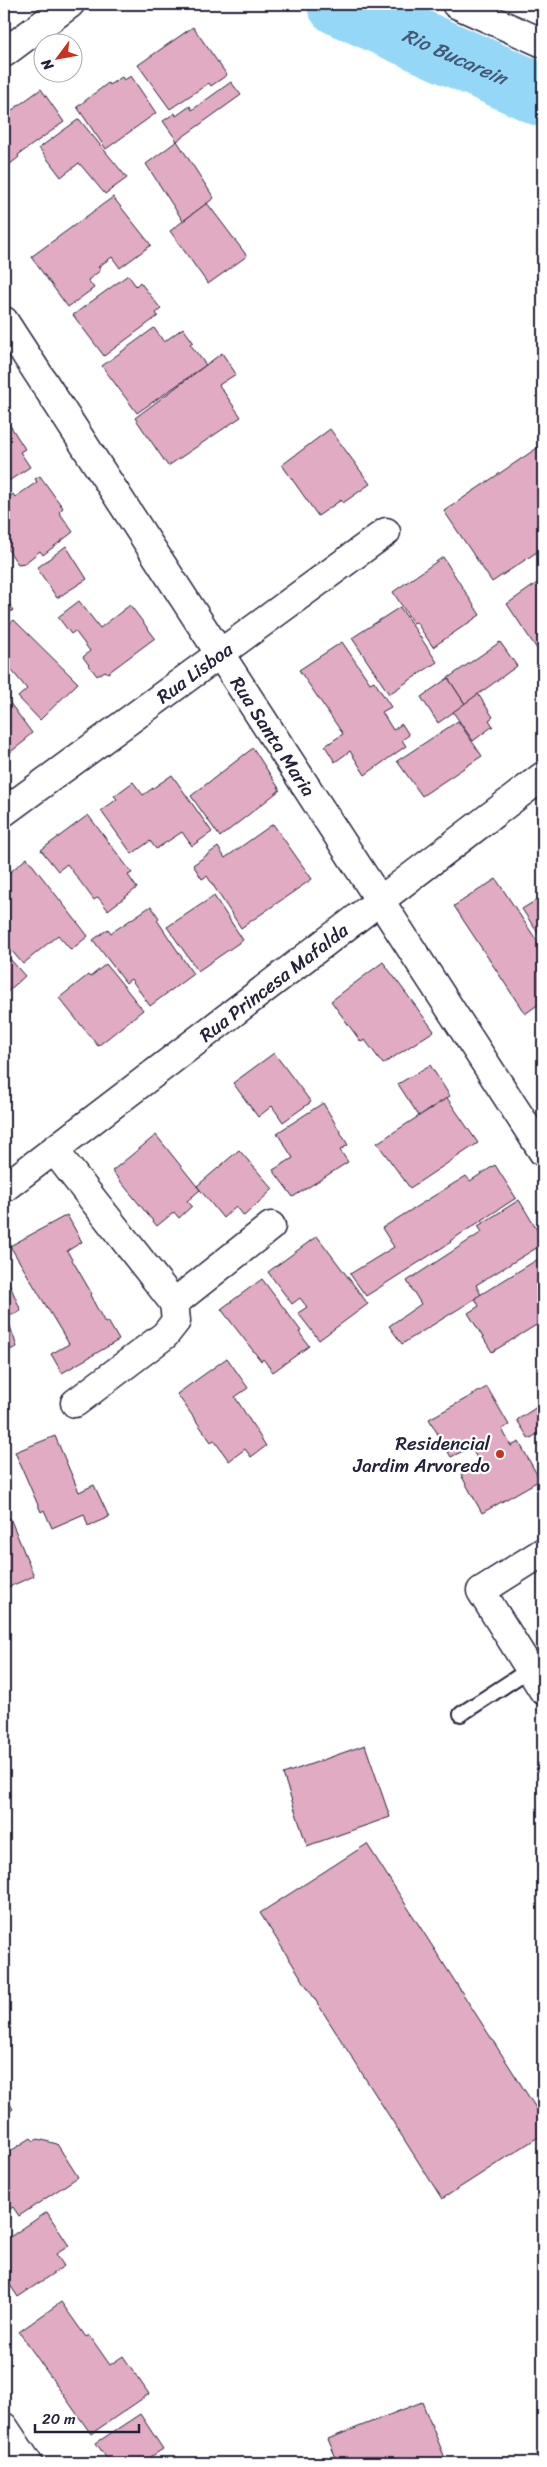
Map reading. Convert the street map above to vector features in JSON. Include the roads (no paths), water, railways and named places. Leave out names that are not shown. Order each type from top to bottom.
[{"type":"street","points":[[4,53],[70,4]]},
{"type":"street","points":[[456,4],[543,43]]},
{"type":"street","name":"Rua Santa Maria","points":[[4,321],[543,1152]]},
{"type":"street","name":"Rua Lisboa","points":[[4,812],[386,532]]},
{"type":"street","name":"Rua Princesa Mafalda","points":[[4,1188],[543,776]]},
{"type":"street","points":[[54,1150],[174,1303],[176,1321],[165,1335],[75,1403]]},
{"type":"street","points":[[174,1303],[271,1226]]},
{"type":"street","points":[[536,1680],[481,1591],[543,1552]]},
{"type":"street","points":[[4,2427],[28,2463]]},
{"type":"lane","points":[[462,1714],[536,1680]]},
{"type":"waterway","name":"Rio Bucarein","points":[[338,4],[543,96]]},
{"type":"place","name":"Residencial Jardim Arvoredo","points":[[500,1454]]}]
